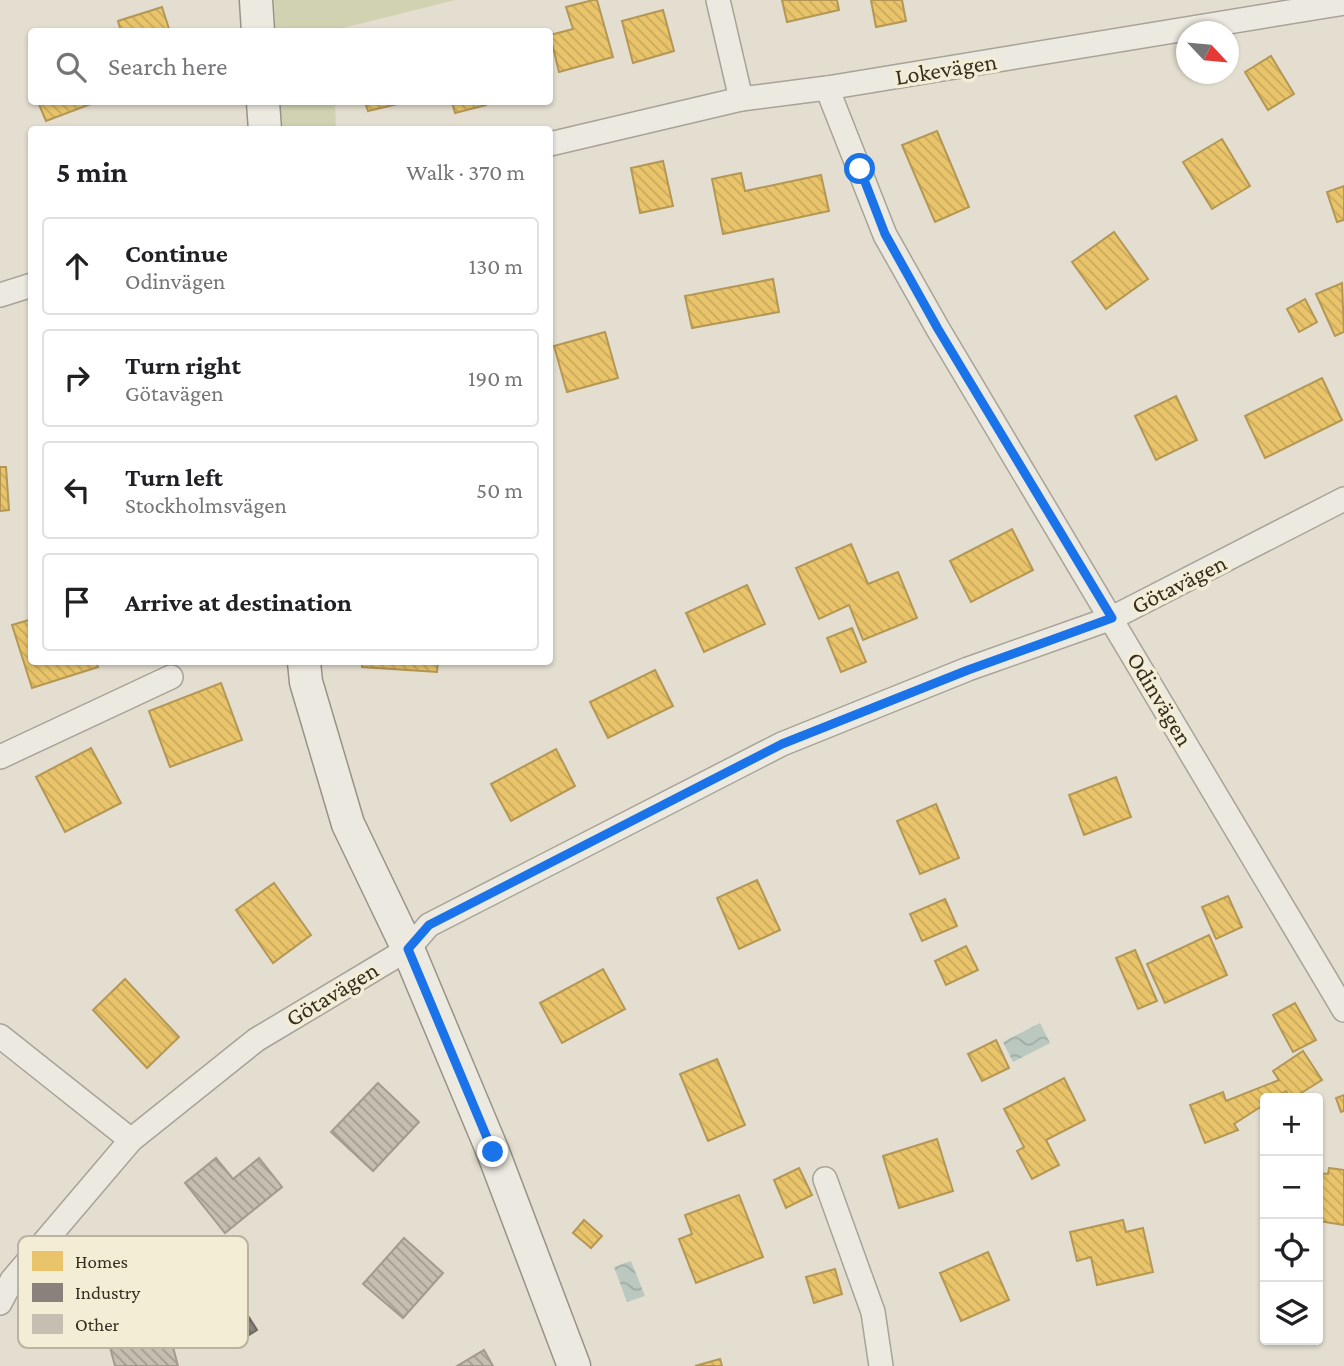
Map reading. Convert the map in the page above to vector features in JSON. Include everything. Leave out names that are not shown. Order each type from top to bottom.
[{"type":"street","points":[[256,0],[258,28]]},
{"type":"street","points":[[718,0],[741,99]]},
{"type":"street","name":"Lokevägen","points":[[553,143],[741,99],[827,88],[1344,3]]},
{"type":"street","name":"Odinvägen","points":[[827,88],[885,234],[938,329],[1344,1010]]},
{"type":"street","points":[[263,105],[265,126]]},
{"type":"street","points":[[0,295],[28,286]]},
{"type":"street","name":"Götavägen","points":[[49,1236],[131,1140],[256,1040],[408,949],[429,925],[782,744],[968,670],[1112,618],[1344,499]]},
{"type":"street","points":[[304,665],[306,681],[348,824],[408,949],[493,1152],[574,1366]]},
{"type":"street","points":[[0,757],[171,677]]},
{"type":"street","points":[[0,1036],[131,1140]]},
{"type":"street","points":[[825,1179],[873,1312],[881,1366]]},
{"type":"street","name":"Götavägen","points":[[0,1303],[18,1273]]},
{"type":"green space","points":[[274,0],[455,0],[343,28],[275,28]]},
{"type":"green space","points":[[278,105],[335,105],[336,126],[279,126]]},
{"type":"water","points":[[1040,1023],[1050,1043],[1013,1062],[1003,1042]]},
{"type":"water","points":[[631,1261],[645,1296],[627,1302],[614,1267]]},
{"type":"building: Homes","points":[[597,0],[613,57],[559,72],[553,34],[573,29],[566,7]]},
{"type":"building: Homes","points":[[782,0],[837,0],[839,10],[787,22]]},
{"type":"building: Homes","points":[[871,0],[902,0],[906,21],[876,27]]},
{"type":"building: Homes","points":[[162,7],[169,28],[120,28],[118,21]]},
{"type":"building: Homes","points":[[663,10],[674,51],[633,63],[622,21]]},
{"type":"building: Homes","points":[[1271,56],[1294,94],[1268,110],[1245,72]]},
{"type":"building: Homes","points":[[39,105],[88,105],[46,121]]},
{"type":"building: Homes","points":[[366,105],[393,105],[368,111]]},
{"type":"building: Homes","points":[[453,105],[486,105],[455,113]]},
{"type":"building: Homes","points":[[937,131],[969,207],[935,222],[902,145]]},
{"type":"building: Homes","points":[[1222,139],[1250,186],[1212,209],[1183,162]]},
{"type":"building: Homes","points":[[663,161],[673,206],[640,213],[631,168]]},
{"type":"building: Homes","points":[[741,173],[745,191],[821,175],[829,211],[723,234],[712,179]]},
{"type":"building: Homes","points":[[1344,186],[1344,220],[1337,222],[1327,192]]},
{"type":"building: Homes","points":[[1114,232],[1148,279],[1106,309],[1072,262]]},
{"type":"building: Homes","points":[[773,279],[779,312],[692,328],[685,296]]},
{"type":"building: Homes","points":[[1342,283],[1344,332],[1335,336],[1316,294]]},
{"type":"building: Homes","points":[[1305,299],[1317,322],[1299,332],[1287,309]]},
{"type":"building: Homes","points":[[605,332],[618,378],[567,392],[554,346]]},
{"type":"building: Homes","points":[[1322,378],[1342,420],[1265,458],[1245,416]]},
{"type":"building: Homes","points":[[1176,396],[1197,440],[1156,460],[1135,416]]},
{"type":"building: Homes","points":[[0,467],[6,467],[9,510],[0,511]]},
{"type":"building: Homes","points":[[1012,529],[1033,570],[971,602],[950,561]]},
{"type":"building: Homes","points":[[851,544],[868,584],[898,572],[917,618],[863,640],[849,605],[819,619],[796,568]]},
{"type":"building: Homes","points":[[747,585],[765,624],[704,652],[686,613]]},
{"type":"building: Homes","points":[[28,620],[28,665],[98,667],[32,688],[12,625]]},
{"type":"building: Homes","points":[[852,628],[866,662],[841,672],[827,638]]},
{"type":"building: Homes","points":[[362,665],[438,665],[437,672]]},
{"type":"building: Homes","points":[[655,670],[673,706],[608,738],[590,702]]},
{"type":"building: Homes","points":[[221,683],[242,740],[170,767],[149,711]]},
{"type":"building: Homes","points":[[91,748],[121,803],[65,832],[36,777]]},
{"type":"building: Homes","points":[[556,749],[575,786],[511,821],[491,784]]},
{"type":"building: Homes","points":[[1116,777],[1131,817],[1084,835],[1069,795]]},
{"type":"building: Homes","points":[[936,804],[959,858],[920,874],[897,821]]},
{"type":"building: Homes","points":[[757,880],[780,930],[739,949],[717,898]]},
{"type":"building: Homes","points":[[274,883],[311,935],[273,963],[236,910]]},
{"type":"building: Homes","points":[[1228,896],[1242,927],[1216,939],[1202,907]]},
{"type":"building: Homes","points":[[945,899],[957,926],[922,941],[910,914]]},
{"type":"building: Homes","points":[[1209,935],[1227,975],[1165,1003],[1147,964]]},
{"type":"building: Homes","points":[[966,946],[978,970],[946,985],[935,961]]},
{"type":"building: Homes","points":[[1135,950],[1157,1001],[1138,1009],[1116,958]]},
{"type":"building: Homes","points":[[603,969],[625,1009],[562,1043],[540,1003]]},
{"type":"building: Homes","points":[[125,979],[179,1037],[147,1068],[93,1010]]},
{"type":"building: Homes","points":[[1295,1003],[1316,1040],[1293,1052],[1273,1015]]},
{"type":"building: Homes","points":[[996,1040],[1009,1068],[982,1081],[968,1054]]},
{"type":"building: Homes","points":[[1303,1051],[1322,1080],[1301,1093],[1260,1093],[1260,1107],[1234,1124],[1238,1130],[1205,1143],[1190,1105],[1223,1092],[1226,1101],[1279,1080],[1273,1071]]},
{"type":"building: Homes","points":[[717,1059],[745,1125],[708,1141],[680,1074]]},
{"type":"building: Homes","points":[[1064,1078],[1085,1120],[1046,1140],[1059,1165],[1032,1179],[1017,1151],[1024,1147],[1004,1109]]},
{"type":"building: Homes","points":[[1344,1095],[1344,1111],[1341,1112],[1336,1098]]},
{"type":"building: Homes","points":[[937,1139],[953,1191],[899,1208],[883,1156]]},
{"type":"building: Homes","points":[[799,1168],[812,1195],[786,1208],[774,1180]]},
{"type":"building: Homes","points":[[1329,1168],[1344,1170],[1344,1225],[1323,1222],[1323,1174],[1328,1174]]},
{"type":"building: Homes","points":[[739,1195],[763,1257],[696,1283],[679,1239],[692,1234],[685,1215]]},
{"type":"building: Homes","points":[[584,1220],[602,1236],[591,1248],[573,1233]]},
{"type":"building: Homes","points":[[1123,1220],[1126,1232],[1143,1228],[1153,1272],[1097,1285],[1091,1257],[1077,1261],[1070,1232]]},
{"type":"building: Homes","points":[[988,1252],[1009,1300],[961,1321],[940,1273]]},
{"type":"building: Homes","points":[[835,1269],[842,1294],[814,1303],[806,1277]]},
{"type":"building: Homes","points":[[720,1359],[722,1366],[695,1366]]},
{"type":"building: Industry","points":[[248,1316],[257,1330],[248,1336]]},
{"type":"building: Other","points":[[378,1083],[419,1122],[373,1171],[331,1132]]},
{"type":"building: Other","points":[[216,1158],[233,1179],[259,1158],[282,1187],[225,1233],[185,1183]]},
{"type":"building: Other","points":[[404,1238],[443,1273],[403,1318],[363,1284]]},
{"type":"building: Other","points":[[110,1348],[173,1348],[178,1366],[115,1366]]},
{"type":"building: Other","points":[[484,1350],[493,1366],[457,1366]]},
{"type":"route","points":[[493,1152],[408,949],[429,925],[782,744],[968,670],[1112,618],[938,329],[885,234],[860,169]]}]
